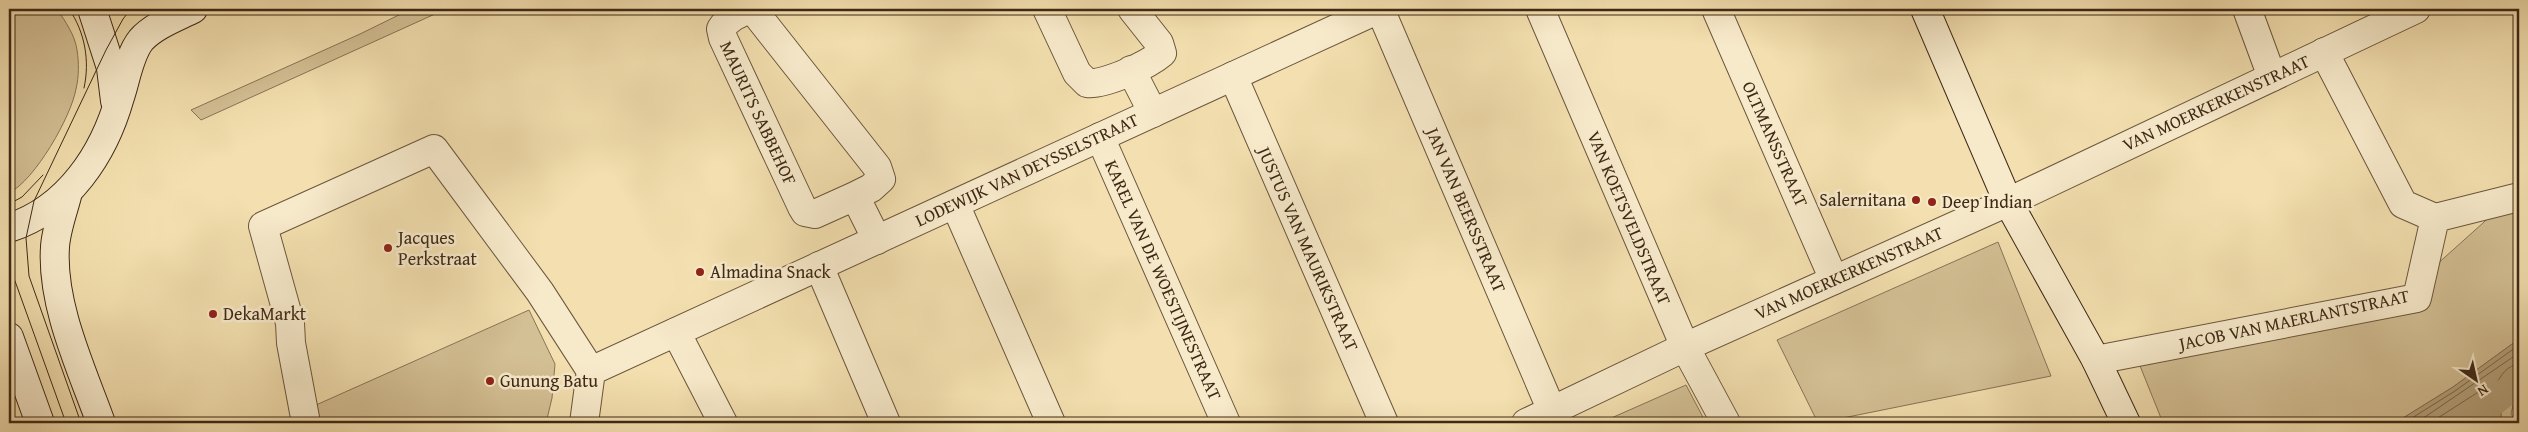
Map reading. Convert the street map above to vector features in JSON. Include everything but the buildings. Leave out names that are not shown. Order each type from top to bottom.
[{"type":"street","points":[[92,9],[111,68],[116,112]]},
{"type":"street","points":[[9,228],[28,221],[68,192],[92,162],[116,112],[134,53],[141,40],[193,9]]},
{"type":"street","points":[[1047,9],[1081,79],[1087,83],[1094,84],[1131,70],[1157,58],[1162,53],[1162,48],[1132,9]]},
{"type":"street","name":"LODEWIJK VAN DEYSSELSTRAAT","points":[[591,371],[1379,9]]},
{"type":"street","name":"JAN VAN BEERSSTRAAT","points":[[1379,9],[1552,412]]},
{"type":"street","name":"VAN KOETSVELDSTRAAT","points":[[1540,9],[1685,347],[1726,423]]},
{"type":"street","name":"OLTMANSSTRAAT","points":[[1716,9],[1834,280]]},
{"type":"street","points":[[1924,9],[2008,202],[2096,360],[2126,423]]},
{"type":"street","points":[[2247,9],[2272,77]]},
{"type":"street","name":"VAN MOERKERKENSTRAAT","points":[[1526,423],[1685,347],[2008,202],[2416,9]]},
{"type":"street","name":"MAURITS SABBEHOF","points":[[750,10],[757,15],[877,167],[881,179],[878,184],[855,196],[815,214],[805,212],[723,38],[721,29],[725,22],[743,11],[750,10]]},
{"type":"street","points":[[2324,52],[2403,204],[2435,218],[2519,197]]},
{"type":"street","points":[[1131,70],[1153,113]]},
{"type":"street","name":"JUSTUS VAN MAURIKSTRAAT","points":[[1232,76],[1384,423]]},
{"type":"street","name":"KAREL VAN DE WOESTIJNESTRAAT","points":[[1100,137],[1226,423]]},
{"type":"street","points":[[306,423],[291,343],[290,323],[263,226],[434,149],[540,292],[591,371],[584,423]]},
{"type":"street","points":[[68,192],[55,246],[56,285],[73,346],[101,423]]},
{"type":"street","points":[[855,196],[877,240]]},
{"type":"street","points":[[955,204],[1051,423]]},
{"type":"street","name":"JACOB VAN MAERLANTSTRAAT","points":[[2096,360],[2417,298],[2435,218]]},
{"type":"street","points":[[819,266],[886,423]]},
{"type":"street","points":[[676,332],[723,423]]},
{"type":"street","points":[[9,337],[40,423]]},
{"type":"shaded area","points":[[9,9],[57,9],[76,44],[78,70],[73,101],[59,131],[30,175],[9,193]]},
{"type":"shaded area","points":[[411,9],[446,9],[201,120],[191,110],[360,34]]},
{"type":"shaded area","points":[[2519,207],[2519,339],[2453,387],[2395,423],[2163,423],[2132,346],[2400,292],[2415,284],[2493,214]]},
{"type":"shaded area","points":[[1998,242],[2051,376],[1818,423],[1777,340]]},
{"type":"shaded area","points":[[529,310],[555,364],[552,398],[546,423],[320,423],[316,405]]},
{"type":"shaded area","points":[[2519,374],[2519,398],[2514,401],[2511,414],[2517,423],[2500,423],[2503,398]]},
{"type":"shaded area","points":[[1686,385],[1706,423],[1600,423]]},
{"type":"water","points":[[2519,339],[2519,374],[2503,398],[2500,423],[2395,423],[2453,387]]},
{"type":"waterway","points":[[2466,423],[2519,382]]},
{"type":"tram line","points":[[69,9],[79,27],[85,47],[86,78],[84,88]]},
{"type":"tram line","points":[[81,423],[29,276],[26,238],[34,201],[106,50],[123,19],[131,9]]},
{"type":"tram line","points":[[9,204],[22,197],[43,175]]},
{"type":"tram line","points":[[9,271],[15,281],[66,423]]},
{"type":"place","name":"Salernitana","points":[[1916,200]]},
{"type":"place","name":"Deep Indian","points":[[1932,202]]},
{"type":"place","name":"Jacques Perkstraat","points":[[388,248]]},
{"type":"place","name":"Almadina Snack","points":[[700,272]]},
{"type":"place","name":"DekaMarkt","points":[[213,314]]},
{"type":"place","name":"Gunung Batu","points":[[490,381]]}]
